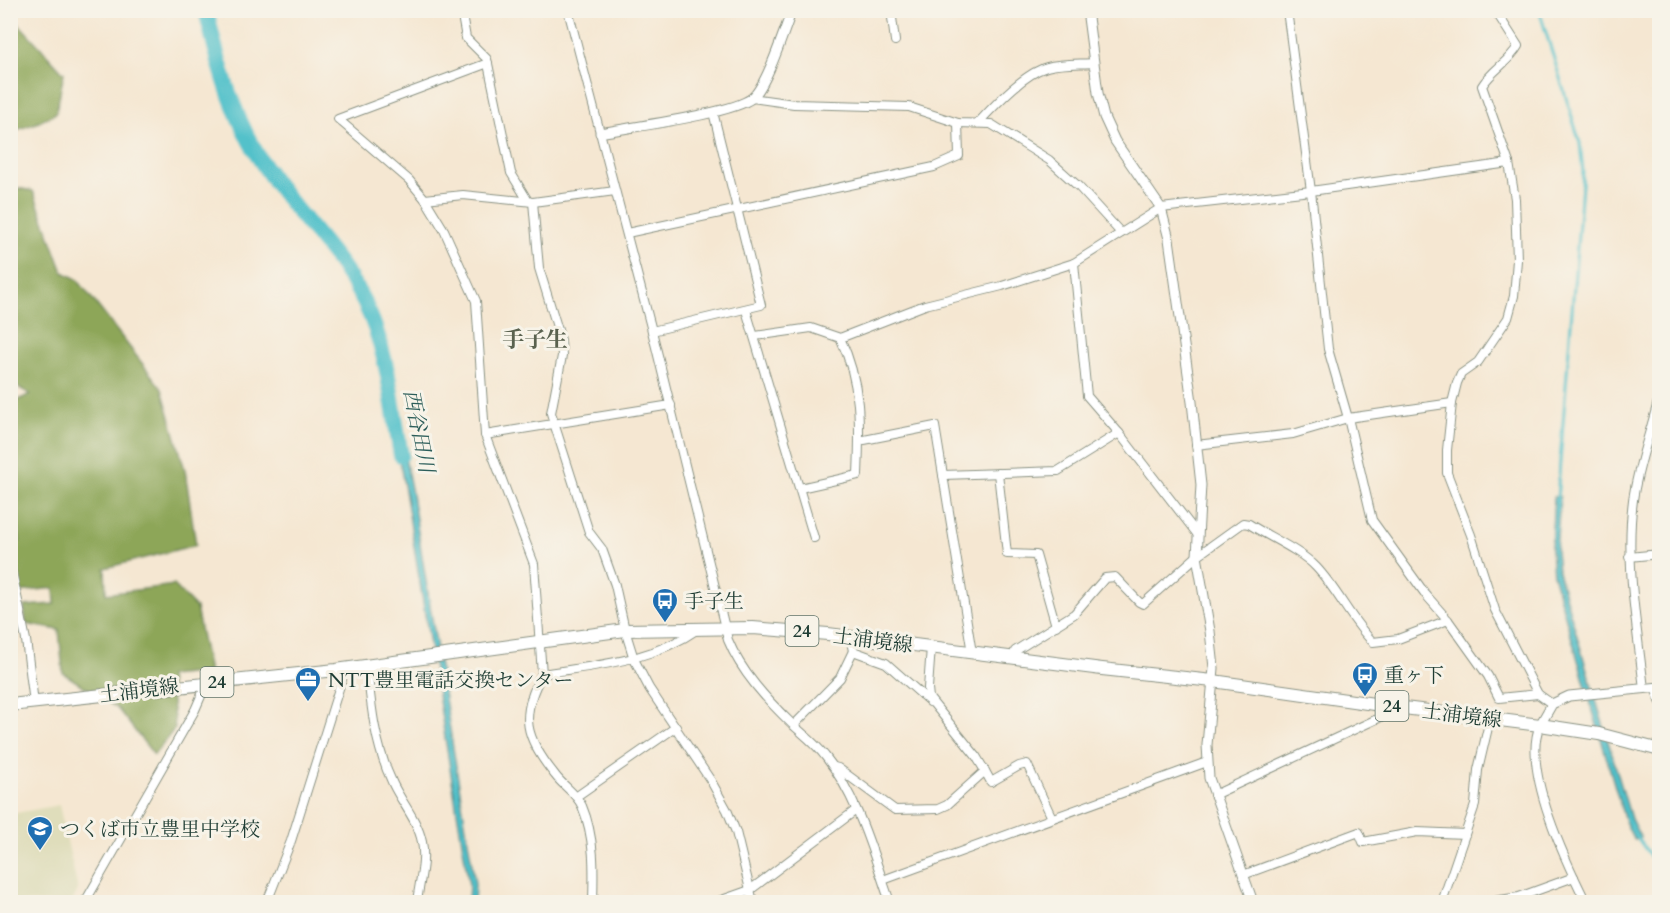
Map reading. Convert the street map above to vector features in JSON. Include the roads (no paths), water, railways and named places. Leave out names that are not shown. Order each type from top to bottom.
[{"type":"main road","name":"土浦境線","points":[[10,705],[343,669],[625,630],[724,628],[787,630],[850,636],[972,653],[1213,681],[1388,706],[1540,724],[1599,734],[1659,750]]},
{"type":"street","points":[[461,10],[466,38],[487,59],[511,173],[531,201],[539,268],[561,340],[562,356],[551,413],[589,532],[602,549],[615,585],[634,659],[649,688],[711,781],[727,810],[736,832],[753,903]]},
{"type":"street","points":[[568,10],[671,405],[724,628],[731,647],[744,669],[775,707],[824,755],[833,767],[856,810],[890,903]]},
{"type":"street","points":[[600,133],[713,112],[752,98],[762,84],[792,10]]},
{"type":"street","points":[[891,10],[895,41]]},
{"type":"street","points":[[1087,10],[1102,110],[1115,141],[1161,208],[1169,238],[1201,485],[1197,556],[1212,648],[1213,681],[1207,762],[1214,795],[1253,903]]},
{"type":"street","points":[[1287,10],[1311,191],[1328,349],[1348,418],[1372,520],[1488,676],[1499,698],[1538,694]]},
{"type":"street","points":[[1495,10],[1518,46],[1512,57],[1487,78],[1482,86],[1509,163],[1515,199],[1518,234],[1514,296],[1508,318],[1494,340],[1478,362],[1461,374],[1452,403],[1447,473],[1471,535],[1495,610],[1538,694],[1552,704]]},
{"type":"street","points":[[488,63],[338,119],[409,180],[425,200],[444,230],[476,300],[485,435],[534,564],[542,674],[535,688],[526,720],[532,741],[555,776],[577,796],[582,807],[594,856],[593,903]]},
{"type":"street","points":[[978,123],[1026,79],[1047,67],[1094,63]]},
{"type":"street","points":[[752,98],[794,104],[909,107],[958,123],[991,124],[1049,160],[1079,187],[1121,233]]},
{"type":"street","points":[[652,331],[761,305],[713,112]]},
{"type":"street","points":[[627,233],[934,166],[959,156],[958,123]]},
{"type":"street","points":[[755,336],[811,328],[840,338],[925,304],[1002,286],[1074,263],[1161,208],[1311,191],[1509,163]]},
{"type":"street","points":[[425,200],[463,195],[531,201],[615,191]]},
{"type":"street","points":[[1074,263],[1088,396],[1198,535]]},
{"type":"street","points":[[746,309],[814,538]]},
{"type":"street","points":[[800,488],[858,475],[859,398],[840,338]]},
{"type":"street","points":[[1644,689],[1629,556],[1638,466],[1657,413],[1659,393]]},
{"type":"street","points":[[1196,445],[1293,434],[1348,418],[1452,403]]},
{"type":"street","points":[[485,435],[671,405]]},
{"type":"street","points":[[859,441],[935,426],[972,653]]},
{"type":"street","points":[[943,476],[1058,471],[1119,433]]},
{"type":"street","points":[[998,473],[1006,554],[1036,555],[1056,626]]},
{"type":"street","points":[[1014,658],[1015,651],[1074,614],[1105,578],[1115,577],[1143,604],[1197,556],[1243,523],[1249,524],[1315,566],[1335,590],[1366,636],[1373,642],[1398,639],[1448,620]]},
{"type":"street","points":[[1629,556],[1659,554]]},
{"type":"street","points":[[10,562],[26,640],[34,703]]},
{"type":"street","points":[[542,674],[634,659],[662,650],[699,629]]},
{"type":"street","points":[[794,725],[840,678],[853,651],[850,636]]},
{"type":"street","points":[[931,647],[928,688],[932,703]]},
{"type":"street","points":[[853,651],[886,663],[932,703],[976,756],[991,782],[1027,764],[1052,818]]},
{"type":"street","points":[[367,666],[376,734],[383,758],[393,784],[423,843],[417,903]]},
{"type":"street","points":[[267,903],[291,841],[342,679],[343,669]]},
{"type":"street","points":[[85,903],[195,710],[205,687],[204,683]]},
{"type":"street","points":[[1586,903],[1540,788],[1535,740],[1540,724],[1552,704],[1569,696],[1657,688],[1659,701]]},
{"type":"street","points":[[1214,795],[1379,718],[1388,706]]},
{"type":"street","points":[[1442,903],[1475,805],[1478,770],[1490,719]]},
{"type":"street","points":[[577,796],[676,727]]},
{"type":"street","points":[[883,880],[1207,762]]},
{"type":"street","points":[[833,767],[838,768],[895,810],[938,809],[947,805],[985,771]]},
{"type":"street","points":[[716,903],[750,890],[856,810]]},
{"type":"street","points":[[1243,875],[1359,832],[1363,842],[1417,832],[1465,834]]},
{"type":"street","points":[[1488,903],[1519,897],[1574,877]]},
{"type":"water","points":[[400,432],[475,884],[474,902],[468,902],[469,885],[394,433]]},
{"type":"water","points":[[1554,497],[1560,497],[1556,551],[1558,572],[1631,819],[1640,837],[1634,840],[1625,821],[1553,574],[1551,549]]},
{"type":"waterway","name":"西谷田川","points":[[206,10],[224,77],[249,140],[273,179],[345,271],[373,322],[384,359],[401,455]]},
{"type":"waterway","points":[[1539,10],[1580,143],[1583,172],[1557,499]]},
{"type":"waterway","points":[[1637,837],[1660,870]]},
{"type":"place","name":"手子生","points":[[665,624]]},
{"type":"place","name":"重ヶ下","points":[[1365,698]]},
{"type":"place","name":"NTT豊里電話交換センター","points":[[308,703]]},
{"type":"place","name":"つくば市立豊里中学校","points":[[40,852]]},
{"type":"district","name":"手子生","points":[[535,339]]}]
